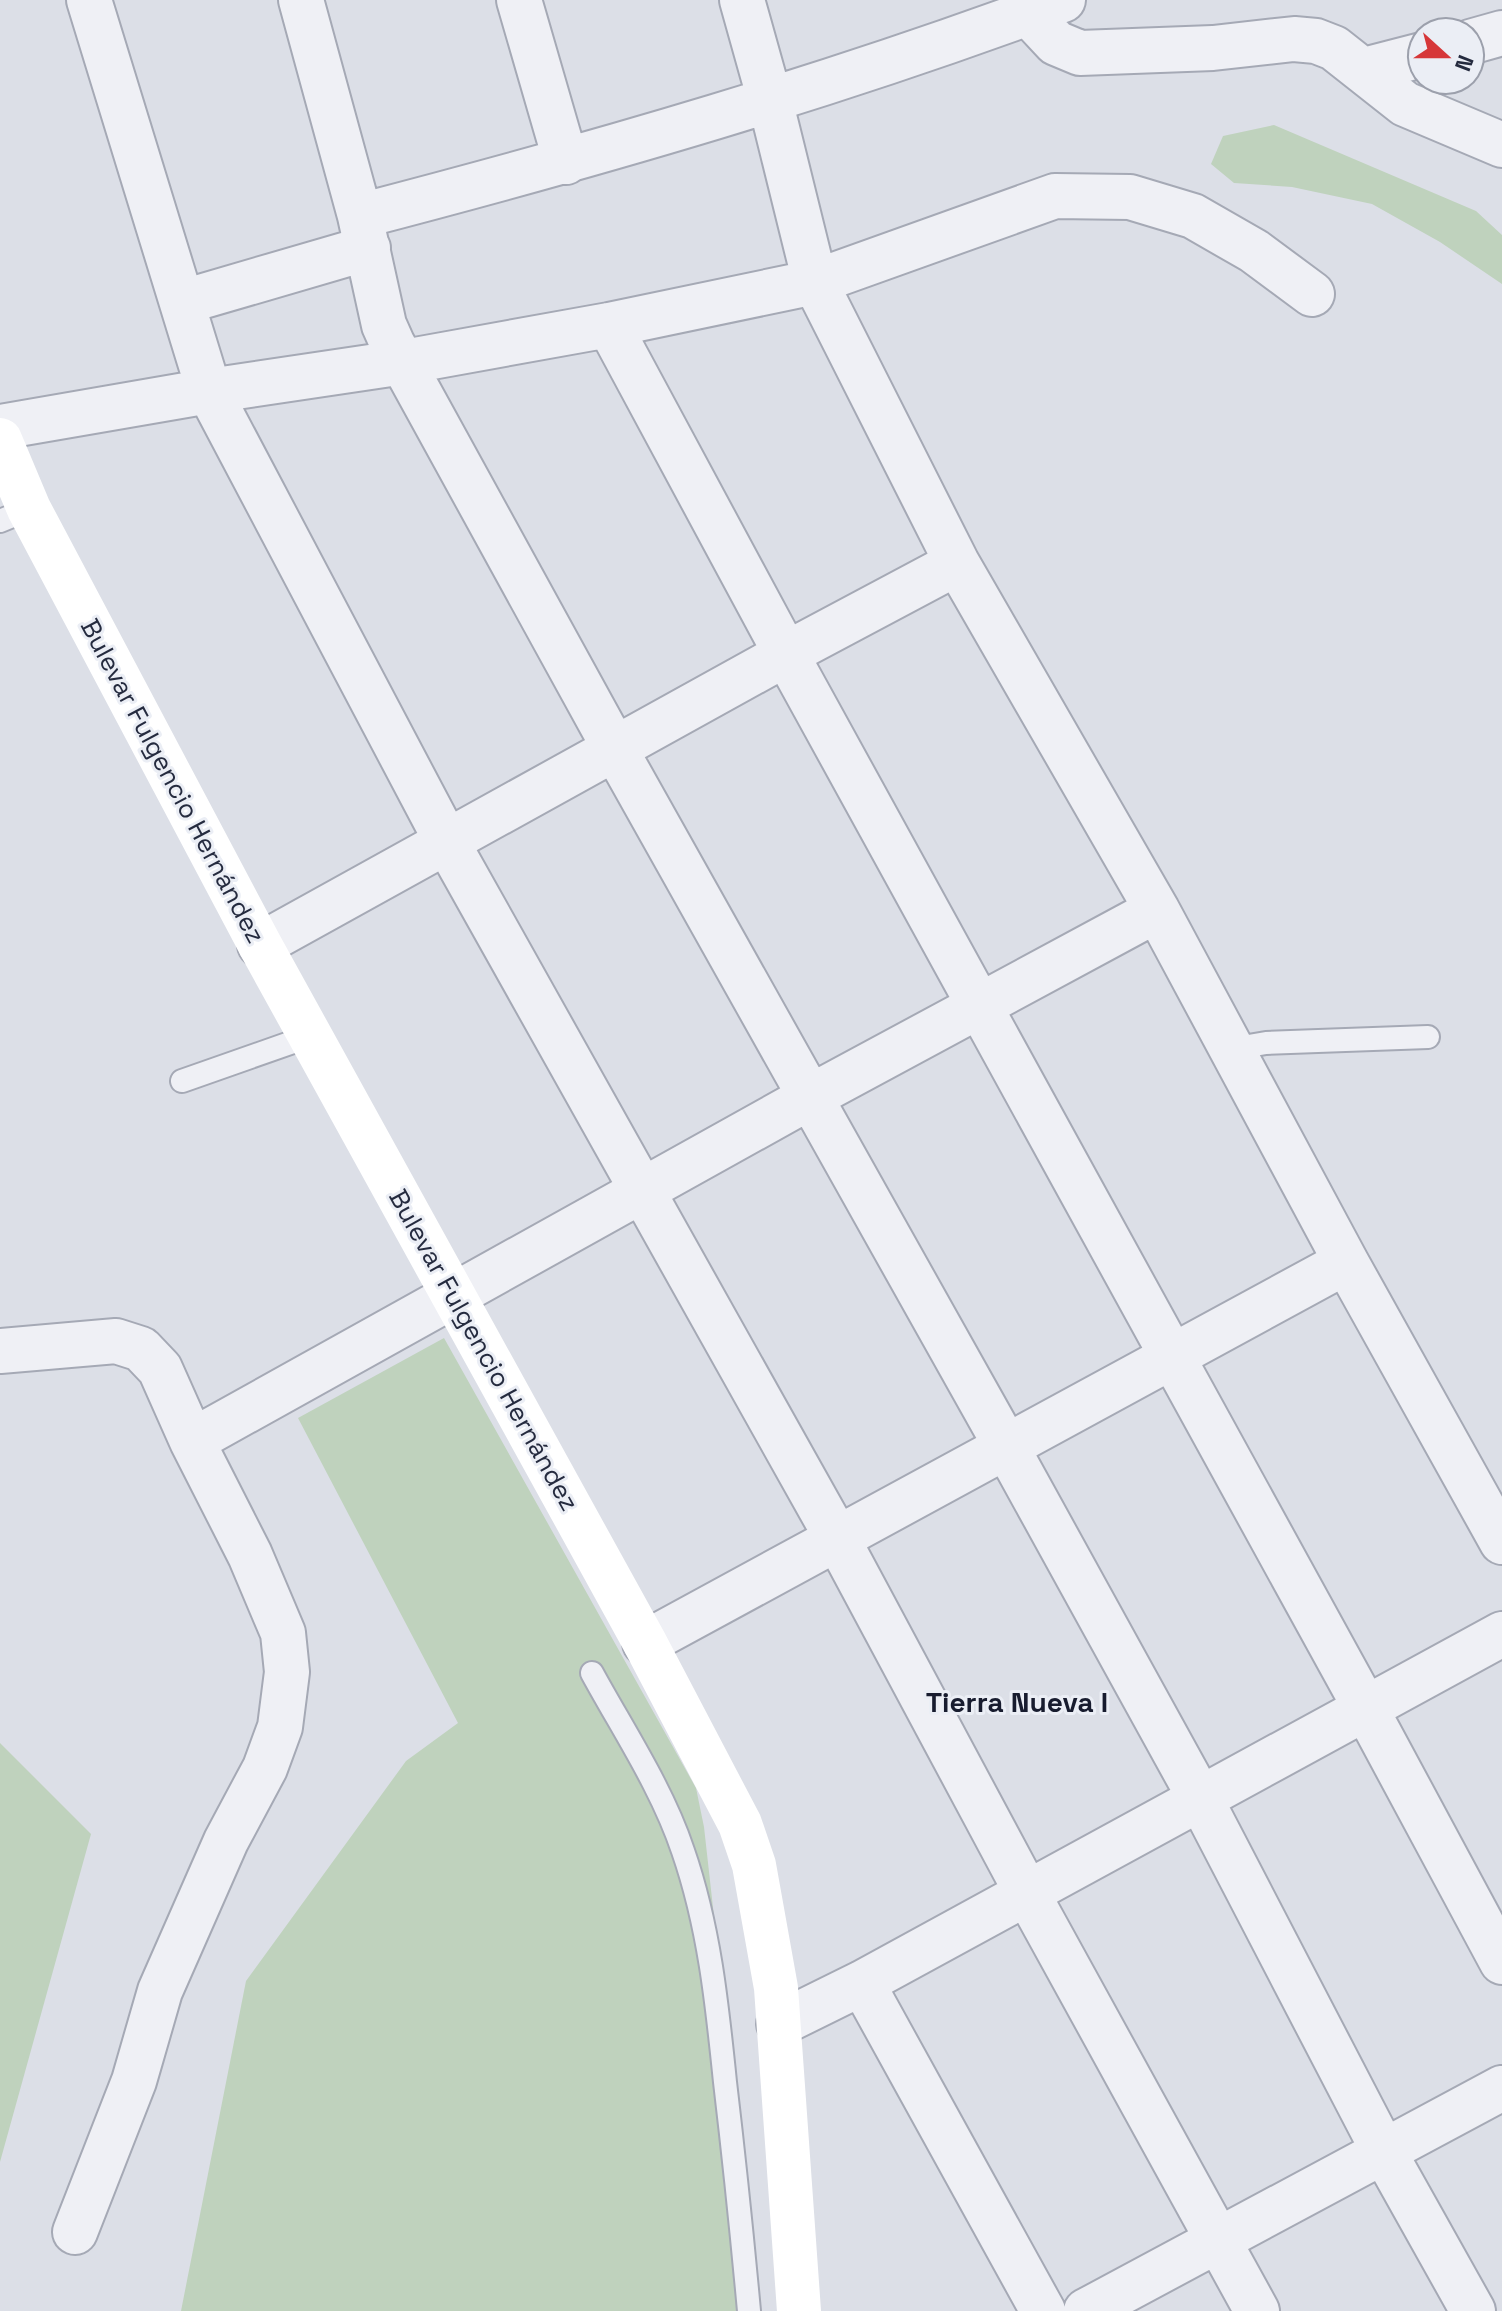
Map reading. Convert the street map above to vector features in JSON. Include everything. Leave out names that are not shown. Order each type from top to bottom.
[{"type":"street","points":[[89,0],[209,391],[448,844],[837,1538],[1027,1893],[1257,2311]]},
{"type":"street","points":[[301,0],[364,232],[384,325],[615,749],[1201,1800],[1384,2152],[1473,2311]]},
{"type":"street","points":[[519,0],[566,162]]},
{"type":"street","points":[[742,0],[815,282],[957,563],[1157,910],[1346,1262],[1502,1542]]},
{"type":"street","points":[[183,302],[364,232],[566,162],[770,100],[961,18],[1045,7],[1056,43],[1080,53],[1213,48],[1294,39],[1316,41],[1334,48],[1405,104],[1502,145]]},
{"type":"street","points":[[1364,70],[1406,59]]},
{"type":"street","points":[[0,427],[404,362],[609,325],[815,282],[1055,196],[1095,194],[1130,197],[1193,216],[1254,251],[1312,294]]},
{"type":"street","points":[[609,325],[1502,1962]]},
{"type":"street","name":"Bulevar Fulgencio Hernández","points":[[0,440],[14,515],[260,945],[455,1295],[740,1824],[754,1865],[776,1988],[799,2311]]},
{"type":"street","points":[[260,945],[957,563]]},
{"type":"street","points":[[192,1441],[810,1097],[1157,910]]},
{"type":"street","points":[[645,1643],[1346,1262]]},
{"type":"street","points":[[0,1351],[116,1341],[141,1349],[160,1369],[192,1441],[250,1555],[283,1633],[287,1672],[280,1727],[265,1768],[226,1841],[160,1991],[134,2081],[75,2232]]},
{"type":"street","points":[[779,2024],[862,1983],[1502,1634]]},
{"type":"street","points":[[862,1983],[1043,2311]]},
{"type":"street","points":[[1086,2311],[1502,2088]]},
{"type":"lane","points":[[182,1081],[310,1036]]},
{"type":"lane","points":[[1231,1049],[1266,1043],[1428,1037]]},
{"type":"lane","points":[[592,1673],[663,1805],[682,1847],[696,1891],[717,2005],[749,2311]]},
{"type":"green space","points":[[1274,125],[1476,211],[1502,235],[1502,284],[1440,242],[1372,204],[1292,187],[1234,183],[1211,164],[1223,136]]},
{"type":"green space","points":[[444,1338],[696,1788],[704,1827],[758,2311],[181,2311],[246,1981],[406,1761],[458,1723],[298,1418]]},
{"type":"green space","points":[[0,1743],[91,1834],[0,2162]]},
{"type":"district","name":"Tierra Nueva I","points":[[1017,1702]]}]
